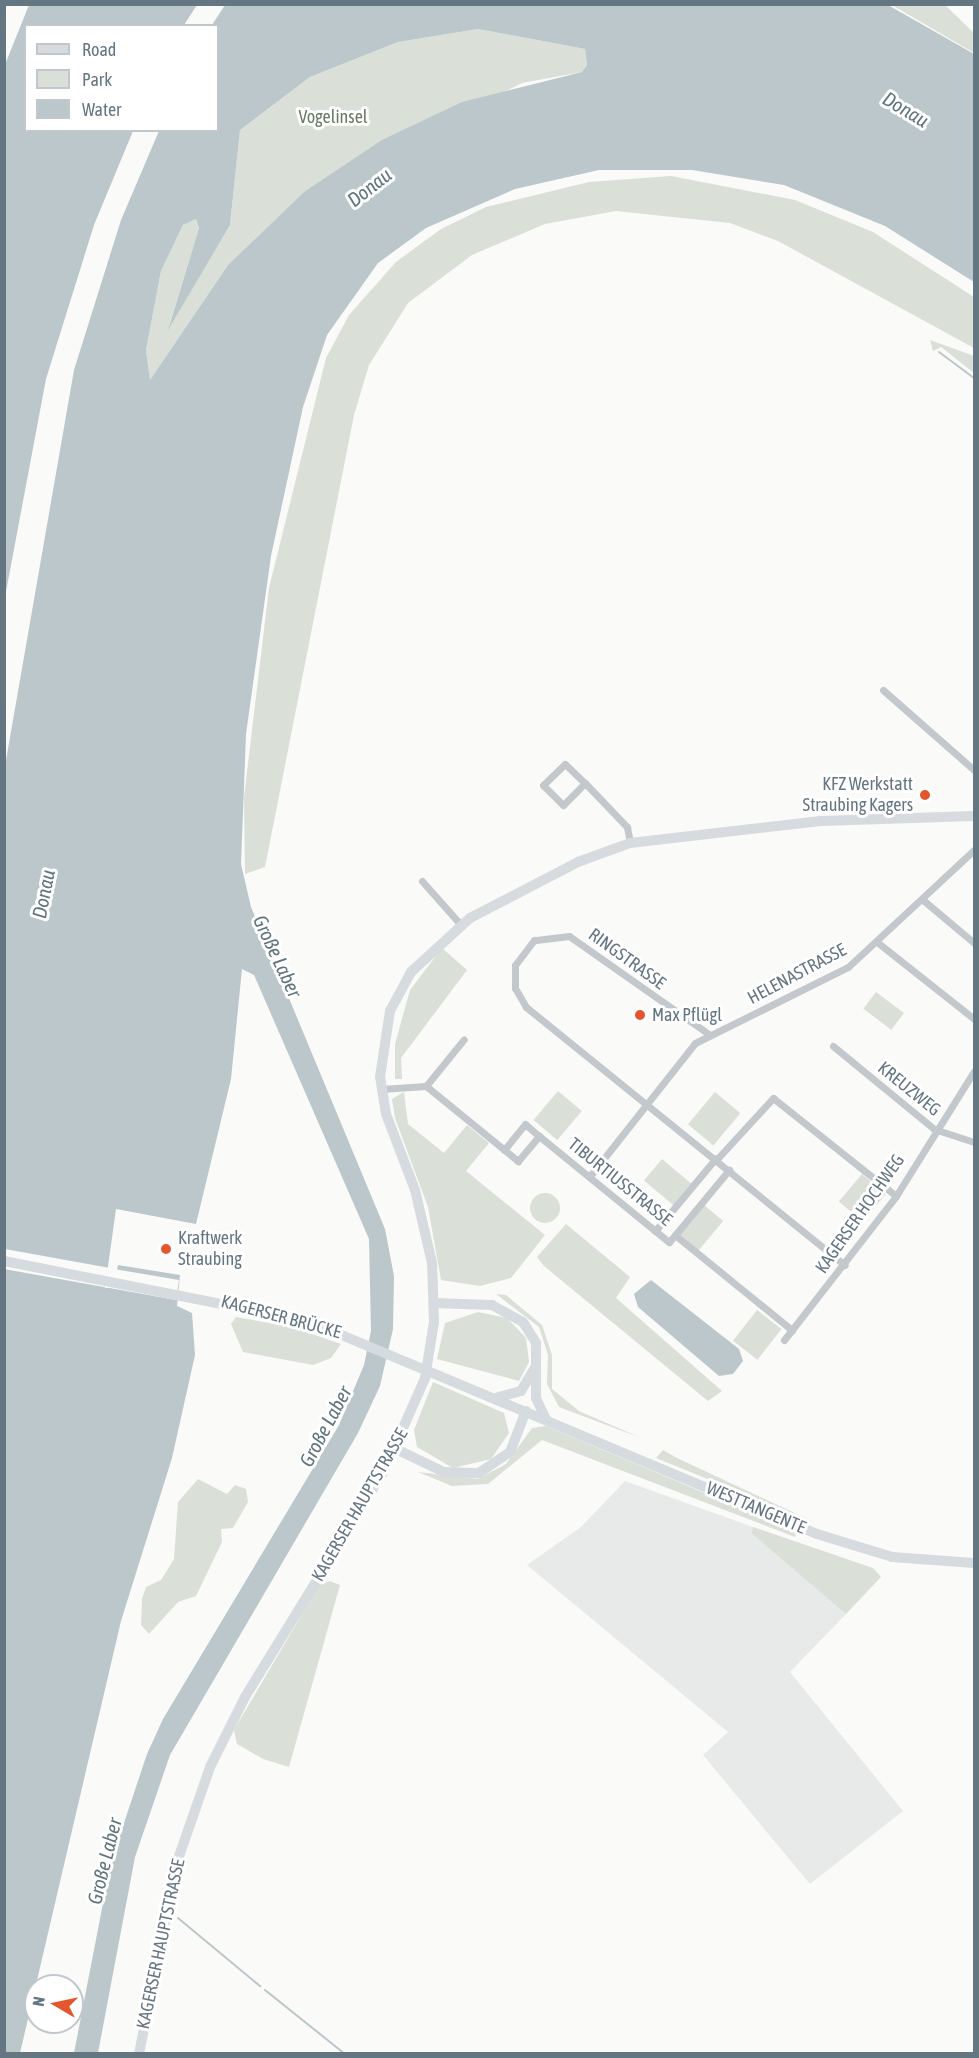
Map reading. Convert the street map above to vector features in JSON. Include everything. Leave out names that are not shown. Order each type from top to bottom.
[{"type":"street","points":[[883,690],[975,770]]},
{"type":"street","points":[[585,783],[562,805],[543,785],[564,764],[585,783],[627,827],[630,843]]},
{"type":"street","name":"KAGERSER HAUPTSTRASSE","points":[[139,2054],[177,1862],[210,1767],[244,1697],[396,1449],[425,1378],[434,1303],[423,1218],[381,1089],[383,1037],[396,997],[423,957],[460,924],[578,862],[630,843],[811,822],[975,816]]},
{"type":"street","name":"HELENASTRASSE","points":[[590,1176],[684,1053],[710,1035],[848,967],[975,850]]},
{"type":"street","points":[[422,881],[460,924]]},
{"type":"street","points":[[923,900],[975,943]]},
{"type":"street","name":"RINGSTRASSE","points":[[710,1035],[568,936],[546,936],[525,947],[513,976],[526,1007],[716,1158],[845,1265]]},
{"type":"street","points":[[877,942],[975,1019]]},
{"type":"street","points":[[426,1086],[464,1039]]},
{"type":"street","name":"KREUZWEG","points":[[833,1046],[934,1129],[975,1142]]},
{"type":"street","name":"KAGERSER HOCHWEG","points":[[784,1340],[845,1265],[896,1196],[934,1129],[975,1071]]},
{"type":"street","points":[[381,1089],[426,1086],[504,1150],[518,1161],[539,1136],[525,1124],[504,1150]]},
{"type":"street","points":[[655,1231],[716,1158],[773,1098],[896,1196]]},
{"type":"street","name":"TIBURTIUSSTRASSE","points":[[539,1136],[669,1242],[675,1235],[792,1330]]},
{"type":"street","points":[[675,1235],[729,1170]]},
{"type":"street","name":"KAGERSER BRÜCKE","points":[[4,1261],[270,1311],[341,1333],[495,1398]]},
{"type":"street","points":[[434,1303],[492,1305],[514,1314],[536,1343],[536,1398],[546,1419]]},
{"type":"street","points":[[495,1398],[521,1391],[537,1366]]},
{"type":"street","name":"WESTTANGENTE","points":[[495,1398],[850,1546],[919,1561],[975,1563]]},
{"type":"street","points":[[396,1449],[444,1472],[479,1473],[510,1452],[526,1411]]},
{"type":"shaded area","points":[[625,1481],[753,1527],[751,1533],[846,1614],[790,1672],[903,1811],[810,1884],[703,1755],[728,1732],[527,1565],[581,1527]]},
{"type":"green space","points":[[892,5],[945,5],[974,33],[974,53]]},
{"type":"green space","name":"Vogelinsel","points":[[478,29],[585,49],[587,65],[582,72],[522,83],[304,192],[228,265],[150,380],[146,350],[161,271],[183,225],[196,219],[199,228],[169,326],[230,225],[240,130],[310,77],[398,42]]},
{"type":"green space","points":[[671,176],[795,200],[873,232],[974,297],[974,348],[778,241],[730,223],[616,211],[545,224],[472,255],[408,303],[369,365],[354,415],[265,867],[245,874],[244,797],[269,588],[326,358],[349,315],[396,262],[441,229],[486,207],[589,182]]},
{"type":"green space","points":[[930,340],[974,356],[974,373],[941,347],[933,351]]},
{"type":"green space","points":[[442,948],[467,970],[401,1058],[402,1079],[395,1079],[395,1044],[410,990]]},
{"type":"green space","points":[[876,992],[904,1013],[891,1030],[863,1009]]},
{"type":"green space","points":[[558,1091],[582,1111],[557,1140],[534,1120]]},
{"type":"green space","points":[[404,1092],[408,1124],[444,1153],[467,1125],[489,1143],[466,1171],[545,1235],[511,1278],[480,1286],[441,1280],[428,1207],[395,1118],[392,1099]]},
{"type":"green space","points":[[715,1092],[740,1113],[713,1145],[688,1124]]},
{"type":"green space","points":[[662,1159],[691,1183],[673,1205],[644,1180]]},
{"type":"green space","points":[[862,1174],[886,1194],[863,1222],[839,1202]]},
{"type":"green space","points":[[545,1193],[551,1194],[559,1202],[559,1214],[551,1222],[545,1223],[539,1222],[531,1214],[530,1208],[531,1202],[539,1194]]},
{"type":"green space","points":[[704,1205],[723,1221],[699,1250],[680,1234]]},
{"type":"green space","points":[[566,1224],[630,1277],[616,1298],[722,1391],[708,1401],[544,1266],[537,1257]]},
{"type":"green space","points":[[496,1294],[506,1295],[542,1325],[552,1355],[552,1389],[579,1411],[641,1438],[559,1407],[547,1384],[548,1355],[539,1327]]},
{"type":"green space","points":[[757,1310],[781,1329],[757,1360],[733,1341]]},
{"type":"green space","points":[[478,1312],[507,1318],[526,1338],[529,1362],[519,1381],[437,1359],[445,1323]]},
{"type":"green space","points":[[236,1317],[292,1327],[341,1344],[331,1358],[313,1365],[243,1352],[231,1324]]},
{"type":"green space","points":[[433,1382],[504,1413],[509,1433],[491,1459],[453,1468],[417,1447],[414,1430]]},
{"type":"green space","points":[[546,1426],[797,1532],[795,1537],[542,1440],[488,1484],[452,1486],[418,1472],[478,1479],[506,1464],[532,1428]]},
{"type":"green space","points":[[663,1450],[677,1458],[816,1523],[656,1458]]},
{"type":"green space","points":[[198,1479],[227,1494],[235,1485],[246,1489],[248,1502],[233,1528],[221,1529],[222,1542],[196,1596],[178,1602],[149,1634],[141,1625],[142,1599],[146,1587],[161,1580],[174,1559],[178,1502]]},
{"type":"green space","points":[[753,1527],[873,1568],[881,1577],[846,1614],[751,1533]]},
{"type":"green space","points":[[330,1581],[340,1585],[289,1767],[263,1759],[237,1744],[234,1730],[319,1585]]},
{"type":"water","points":[[29,5],[197,5],[185,24],[24,24],[24,132],[133,132],[94,225],[46,379],[5,597],[4,67]]},
{"type":"water","name":"Donau","points":[[225,5],[888,5],[974,54],[974,282],[885,226],[784,185],[692,170],[599,170],[515,189],[426,228],[378,263],[327,335],[303,407],[271,556],[246,734],[241,864],[251,907],[385,1229],[394,1276],[393,1329],[380,1386],[358,1433],[170,1755],[135,1857],[98,2053],[74,2053],[78,2034],[84,2034],[84,2001],[111,1862],[147,1754],[163,1719],[339,1425],[364,1365],[371,1331],[369,1239],[254,975],[242,969],[231,1079],[196,1224],[116,1209],[105,1288],[114,1287],[118,1265],[180,1275],[177,1306],[192,1313],[195,1355],[172,1458],[121,1621],[38,1974],[24,1974],[24,2034],[20,2053],[5,2054],[5,766],[74,370],[121,220],[159,132],[219,132],[219,24],[213,24]],"holes":[[[478,29],[585,49],[587,65],[582,72],[462,102],[382,140],[304,192],[228,265],[150,380],[146,350],[161,271],[183,225],[196,219],[199,228],[168,330],[230,225],[240,130],[310,77],[398,42]]]},
{"type":"water","points":[[651,1280],[739,1349],[743,1361],[733,1374],[719,1376],[638,1307],[634,1294]]},
{"type":"pier","points":[[5,1249],[110,1268],[108,1286],[114,1269],[179,1280],[176,1300],[4,1269]]},
{"type":"waterway","points":[[939,352],[974,378]]},
{"type":"waterway","points":[[178,1918],[260,1986]]},
{"type":"waterway","points":[[265,1990],[345,2054]]},
{"type":"place","name":"KFZ Werkstatt Straubing Kagers","points":[[925,795]]},
{"type":"place","name":"Max Pflügl","points":[[640,1015]]},
{"type":"place","name":"Kraftwerk Straubing","points":[[166,1249]]},
{"type":"water label","name":"Große Laber","points":[[278,956]]},
{"type":"water label","name":"Große Laber","points":[[325,1426]]},
{"type":"water label","name":"Große Laber","points":[[104,1861]]}]
